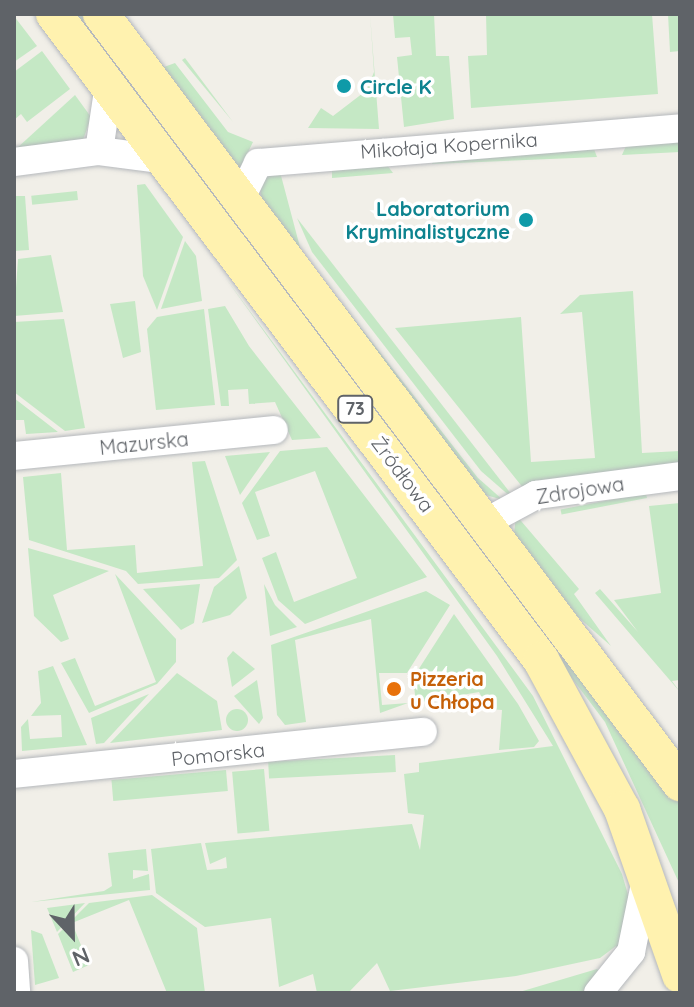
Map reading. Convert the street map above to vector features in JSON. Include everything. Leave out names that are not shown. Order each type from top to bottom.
[{"type":"main road","name":"Źródłowa","points":[[54,14],[168,160],[541,660],[599,760],[647,870],[680,975]]},
{"type":"main road","name":"Źródłowa","points":[[101,14],[680,783]]},
{"type":"street","points":[[99,151],[109,84]]},
{"type":"street","name":"Mikołaja Kopernika","points":[[241,198],[258,163],[680,128]]},
{"type":"street","points":[[14,162],[99,151],[168,160]]},
{"type":"street","name":"Mazurska","points":[[14,456],[274,430]]},
{"type":"street","name":"Zdrojowa","points":[[486,522],[536,495],[680,476]]},
{"type":"street","name":"Pomorska","points":[[14,774],[423,732]]},
{"type":"street","points":[[598,993],[631,952],[647,870]]},
{"type":"street","points":[[14,961],[16,993]]},
{"type":"green space","points":[[71,14],[81,14],[680,803],[680,885],[605,722]]},
{"type":"green space","points":[[370,14],[379,129],[308,128],[321,108],[333,116],[367,90],[374,72]]},
{"type":"green space","points":[[393,14],[434,14],[436,56],[449,56],[454,119],[404,127],[397,57],[412,55],[410,37],[395,38]]},
{"type":"green space","points":[[486,14],[652,14],[658,94],[471,108],[468,56],[487,55]]},
{"type":"green space","points":[[668,14],[680,14],[680,51],[670,52]]},
{"type":"green space","points":[[14,16],[37,46],[14,62]]},
{"type":"green space","points":[[134,28],[164,67],[175,63],[228,132],[253,142],[240,169]]},
{"type":"green space","points":[[42,51],[70,89],[27,122],[21,114],[14,120],[14,72]]},
{"type":"green space","points":[[185,58],[233,122],[182,60]]},
{"type":"green space","points":[[75,95],[91,117],[83,140],[16,149]]},
{"type":"green space","points":[[680,140],[680,152],[622,155],[626,146]]},
{"type":"green space","points":[[594,149],[597,157],[432,164],[433,160]]},
{"type":"green space","points":[[384,161],[393,173],[332,178],[332,168]]},
{"type":"green space","points":[[279,168],[301,251],[478,478],[503,500],[486,495],[262,202],[259,181]]},
{"type":"green space","points":[[145,184],[183,237],[157,310],[143,276],[137,185]]},
{"type":"green space","points":[[77,191],[78,200],[32,205],[31,196]]},
{"type":"green space","points":[[14,196],[25,196],[29,250],[14,251]]},
{"type":"green space","points":[[297,218],[511,497],[481,471],[312,252]]},
{"type":"green space","points":[[185,241],[196,256],[202,301],[161,309]]},
{"type":"green space","points":[[51,255],[63,312],[14,316],[18,259]]},
{"type":"green space","points":[[224,276],[533,696],[622,874],[629,898],[618,953],[616,946],[600,958],[516,976],[390,991],[377,963],[348,993],[317,993],[313,974],[279,987],[271,918],[205,927],[156,893],[151,849],[201,843],[207,870],[221,869],[227,868],[226,857],[210,864],[205,843],[412,824],[420,850],[424,815],[408,813],[404,774],[419,772],[419,763],[553,746],[497,656]]},
{"type":"green space","points":[[633,291],[642,453],[680,451],[680,467],[524,489],[395,328],[521,317],[531,462],[595,458],[582,312],[560,314],[580,295]]},
{"type":"green space","points":[[135,301],[141,352],[123,358],[110,304]]},
{"type":"green space","points":[[225,306],[249,346],[321,438],[292,440],[275,402],[249,404],[248,389],[228,390],[229,406],[221,406],[208,309]]},
{"type":"green space","points":[[204,309],[215,405],[156,410],[147,329],[157,317]]},
{"type":"green space","points":[[64,319],[85,428],[65,431],[14,392],[14,322]]},
{"type":"green space","points":[[14,398],[58,432],[26,434],[24,420],[14,420]]},
{"type":"green space","points":[[327,447],[427,577],[305,624],[278,600],[262,558],[276,552],[294,602],[357,578],[315,471],[255,492],[270,536],[257,540],[242,503],[280,451]]},
{"type":"green space","points":[[270,452],[240,495],[225,456]]},
{"type":"green space","points":[[205,461],[237,560],[219,578],[138,584],[126,571],[29,540],[23,477],[61,473],[67,550],[135,545],[137,573],[203,566],[192,462]]},
{"type":"green space","points":[[646,493],[647,498],[562,515],[561,510]]},
{"type":"green space","points":[[680,503],[680,680],[672,681],[680,692],[595,593],[600,589],[638,632],[614,600],[661,593],[649,506]]},
{"type":"green space","points":[[516,515],[579,589],[574,594],[611,646],[578,617],[514,534]]},
{"type":"green space","points":[[28,548],[109,571],[53,595],[69,639],[61,642],[34,616]]},
{"type":"green space","points":[[239,566],[247,598],[230,615],[202,623],[214,587]]},
{"type":"green space","points":[[115,574],[176,639],[176,662],[157,684],[89,713],[61,663],[75,658],[95,706],[156,682]]},
{"type":"green space","points":[[200,584],[194,623],[181,630],[143,589]]},
{"type":"green space","points":[[264,584],[275,605],[297,627],[270,636]]},
{"type":"green space","points":[[426,591],[450,605],[407,673],[379,673],[382,705],[408,703],[380,713],[371,619],[295,640],[306,722],[285,725],[277,715],[271,645]]},
{"type":"green space","points":[[454,614],[518,704],[539,741],[534,747],[499,750],[502,710],[488,709],[479,692],[416,703],[413,678]]},
{"type":"green space","points":[[233,651],[255,669],[232,687],[227,658]]},
{"type":"green space","points":[[53,666],[87,745],[22,751],[21,727],[28,719],[30,739],[62,737],[61,715],[31,716],[41,703],[38,671]]},
{"type":"green space","points":[[177,673],[217,701],[222,730],[110,743]]},
{"type":"green space","points":[[257,680],[263,718],[259,724],[234,696]]},
{"type":"green space","points":[[149,694],[104,743],[96,744],[91,718]]},
{"type":"green space","points":[[237,709],[245,712],[248,720],[245,728],[237,731],[229,728],[226,720],[229,712]]},
{"type":"green space","points":[[395,755],[396,772],[269,779],[268,762]]},
{"type":"green space","points":[[264,769],[269,831],[238,834],[232,772]]},
{"type":"green space","points":[[226,770],[228,791],[113,801],[111,780]]},
{"type":"green space","points":[[146,849],[148,871],[133,870],[133,879],[149,874],[150,890],[31,902],[104,891],[112,886],[108,853]]},
{"type":"green space","points":[[152,895],[197,928],[205,993],[167,993],[129,900],[72,923],[89,965],[73,972],[58,934],[89,903]]},
{"type":"green space","points":[[85,903],[57,932],[47,908]]},
{"type":"green space","points":[[31,930],[42,934],[59,978],[35,985]]},
{"type":"green space","points":[[597,969],[604,976],[583,993],[516,993]]},
{"type":"place","name":"Circle K","points":[[344,86]]},
{"type":"place","name":"Laboratorium Kryminalistyczne","points":[[526,220]]},
{"type":"place","name":"Pizzeria u Chłopa","points":[[394,689]]}]
